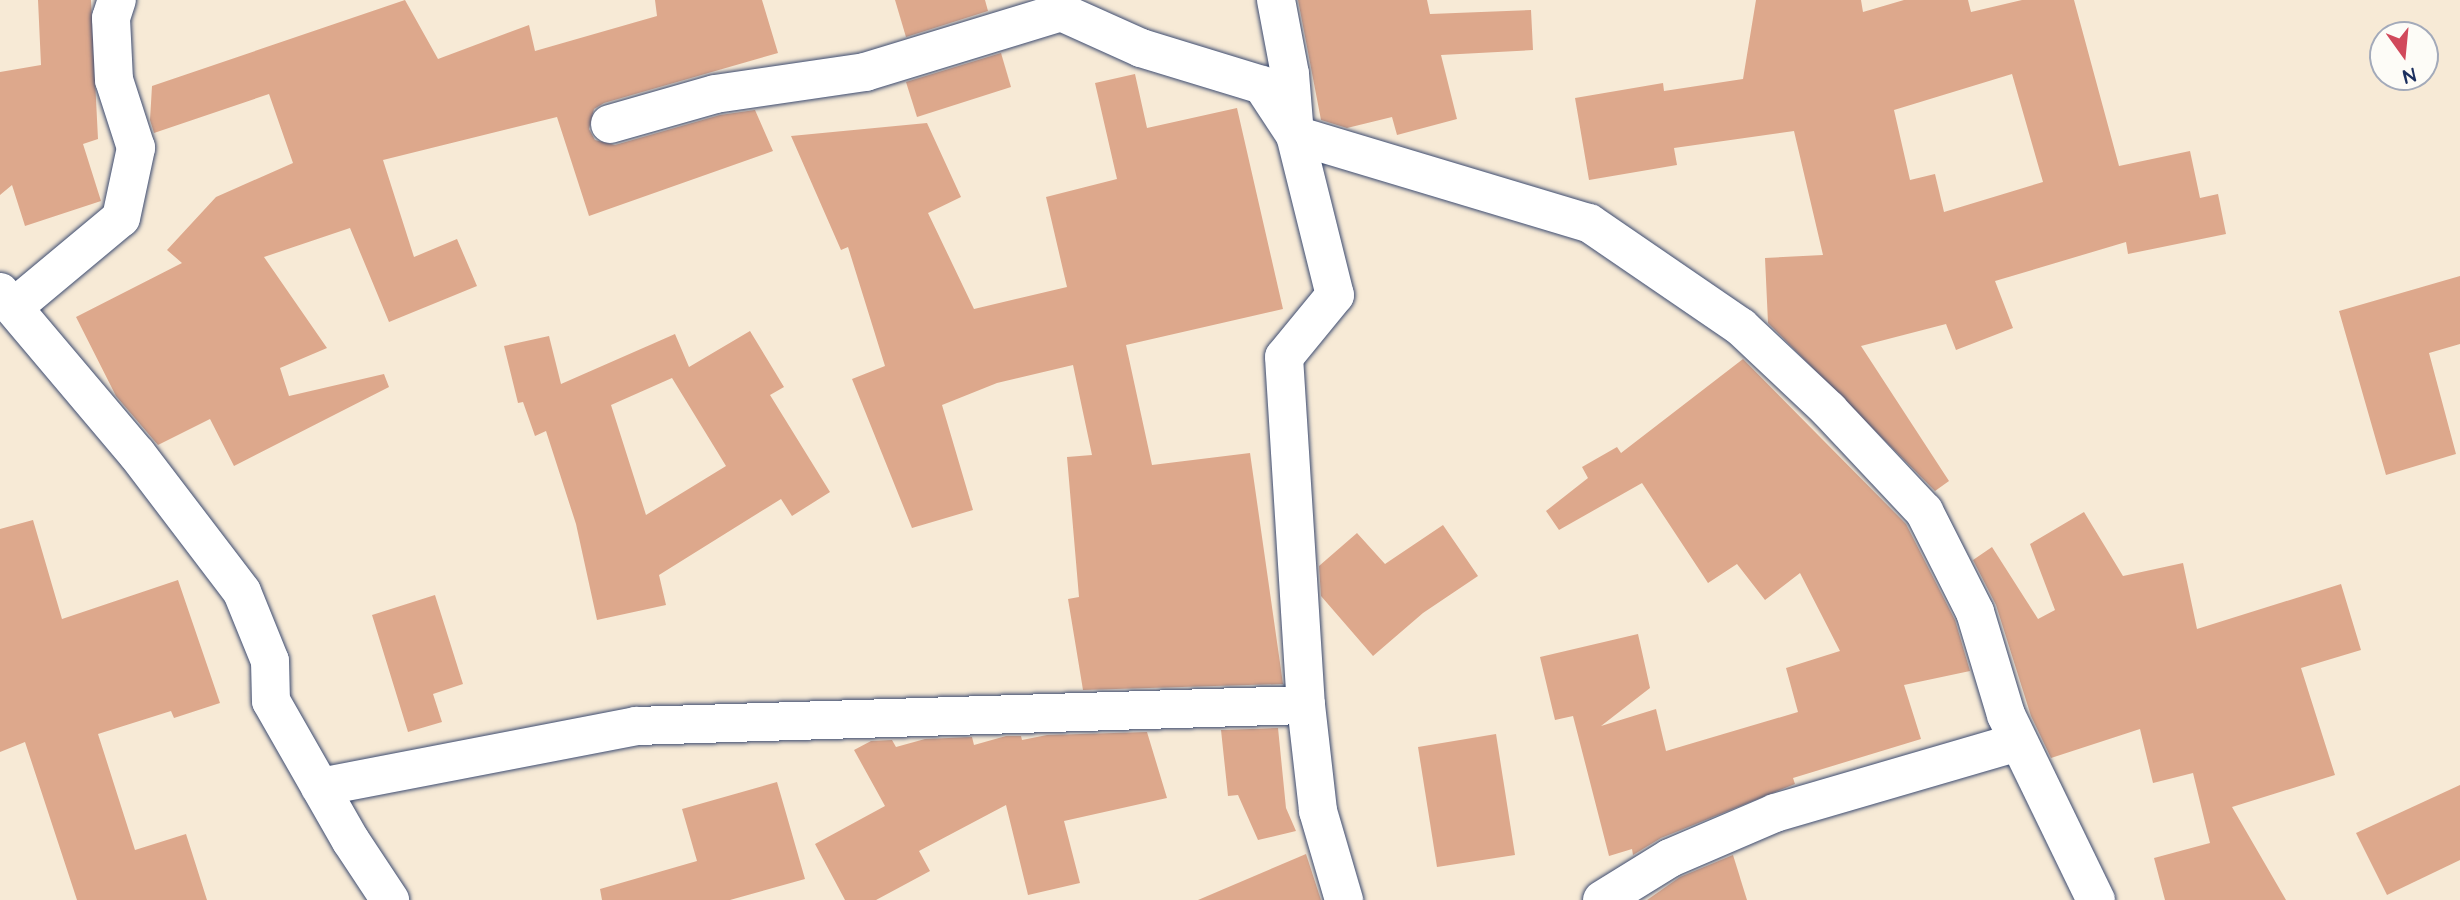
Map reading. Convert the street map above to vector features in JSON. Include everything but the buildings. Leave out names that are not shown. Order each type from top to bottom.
[{"type":"street","points":[[117,0],[111,18],[114,80],[136,148],[121,218],[7,300],[137,454],[242,592],[270,661],[271,701],[390,900]]},
{"type":"street","points":[[1276,0],[1290,74],[1295,135],[1335,295],[1284,357],[1306,705],[1318,810],[1344,900]]},
{"type":"street","points":[[610,124],[715,94],[865,72],[1061,12],[1141,48],[1262,85],[1295,135],[1589,223],[1741,327],[1829,410],[1924,511],[1975,612],[2018,742],[2096,900]]},
{"type":"street","points":[[320,787],[636,726],[1306,705]]},
{"type":"street","points":[[1602,900],[1670,858],[1775,813],[2018,742]]}]
